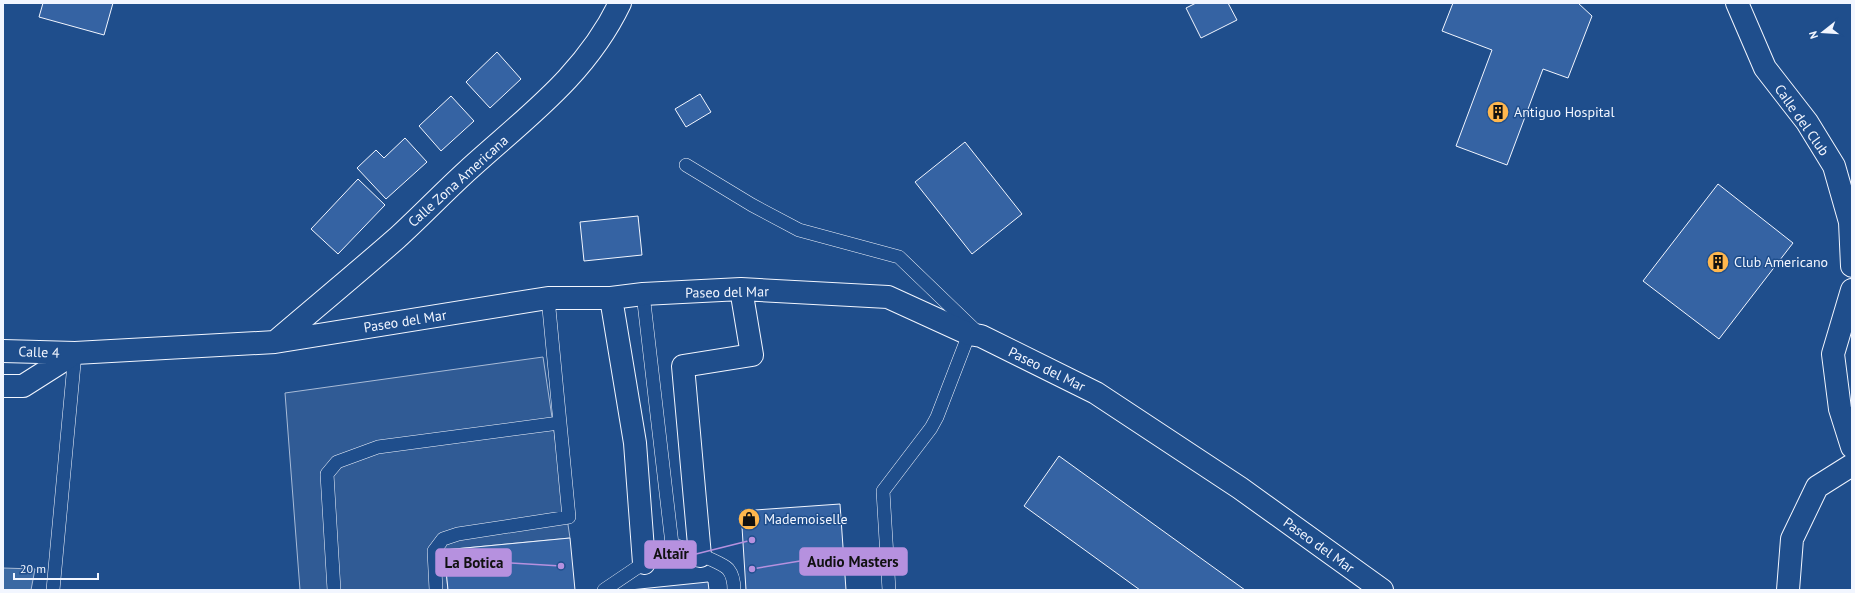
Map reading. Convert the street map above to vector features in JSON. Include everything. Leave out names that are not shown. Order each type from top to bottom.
[{"type":"street","name":"Calle Zona Americana","points":[[275,342],[397,238],[467,171],[537,111],[569,79],[610,25],[620,3]]},
{"type":"street","name":"Calle del Club","points":[[1737,3],[1765,68],[1807,122],[1834,166],[1850,222],[1852,266]]},
{"type":"street","name":"Paseo del Mar","points":[[3,386],[23,386],[75,353],[275,342],[548,298],[610,298],[643,294],[741,289],[888,297],[975,335],[1096,393],[1240,488],[1382,590]]},
{"type":"street","points":[[700,556],[683,366],[752,355],[741,289]]},
{"type":"street","points":[[1852,290],[1833,354],[1840,409],[1852,447]]},
{"type":"street","points":[[610,298],[635,443],[644,563]]},
{"type":"street","name":"Calle 4","points":[[3,350],[75,353]]},
{"type":"street","points":[[1788,590],[1792,539],[1817,487],[1852,464]]},
{"type":"lane","points":[[686,165],[752,205],[799,230],[899,257],[975,335],[931,428],[883,491],[889,590]]},
{"type":"lane","points":[[643,294],[672,544]]},
{"type":"lane","points":[[436,590],[434,551],[443,539],[458,534],[569,517],[548,298]]},
{"type":"lane","points":[[52,590],[75,353]]},
{"type":"lane","points":[[334,590],[327,474],[337,462],[378,447],[559,423]]},
{"type":"lane","points":[[672,544],[720,564],[727,569],[733,578],[734,590]]},
{"type":"lane","points":[[604,590],[672,544]]},
{"type":"shaded area","points":[[543,357],[570,538],[444,550],[448,590],[300,590],[285,393]]},
{"type":"shaded area","points":[[3,568],[35,569],[31,590],[3,590]]},
{"type":"building","points":[[43,3],[113,3],[104,35],[39,17]]},
{"type":"building","points":[[1196,3],[1228,3],[1237,20],[1201,38],[1186,8]]},
{"type":"building","name":"Antiguo Hospital","points":[[1453,3],[1578,3],[1592,16],[1568,78],[1543,69],[1507,165],[1456,146],[1492,50],[1442,31]]},
{"type":"building","points":[[497,52],[521,79],[490,108],[466,82]]},
{"type":"building","points":[[700,94],[711,112],[686,127],[675,109]]},
{"type":"building","points":[[451,96],[474,121],[441,151],[419,126]]},
{"type":"building","points":[[405,138],[427,162],[386,199],[357,168],[376,150],[384,158]]},
{"type":"building","points":[[965,142],[1022,214],[972,254],[915,182]]},
{"type":"building","points":[[358,179],[385,205],[338,254],[311,229]]},
{"type":"building","name":"Club Americano","points":[[1718,184],[1793,243],[1719,339],[1643,281]]},
{"type":"building","points":[[638,216],[642,255],[584,261],[580,222]]},
{"type":"building","points":[[1059,456],[1245,590],[1140,590],[1024,506]]},
{"type":"building","points":[[840,504],[846,590],[746,590],[741,511]]},
{"type":"building","points":[[570,538],[575,590],[448,590],[444,550]]},
{"type":"building","points":[[708,582],[709,590],[630,590]]},
{"type":"place","name":"Antiguo Hospital","points":[[1498,112]]},
{"type":"place","name":"Club Americano","points":[[1718,262]]},
{"type":"place","name":"Mademoiselle","points":[[749,519]]},
{"type":"place","name":"Altaïr","points":[[752,540]]},
{"type":"place","name":"La Botica","points":[[561,566]]},
{"type":"place","name":"Audio Masters","points":[[752,569]]}]
